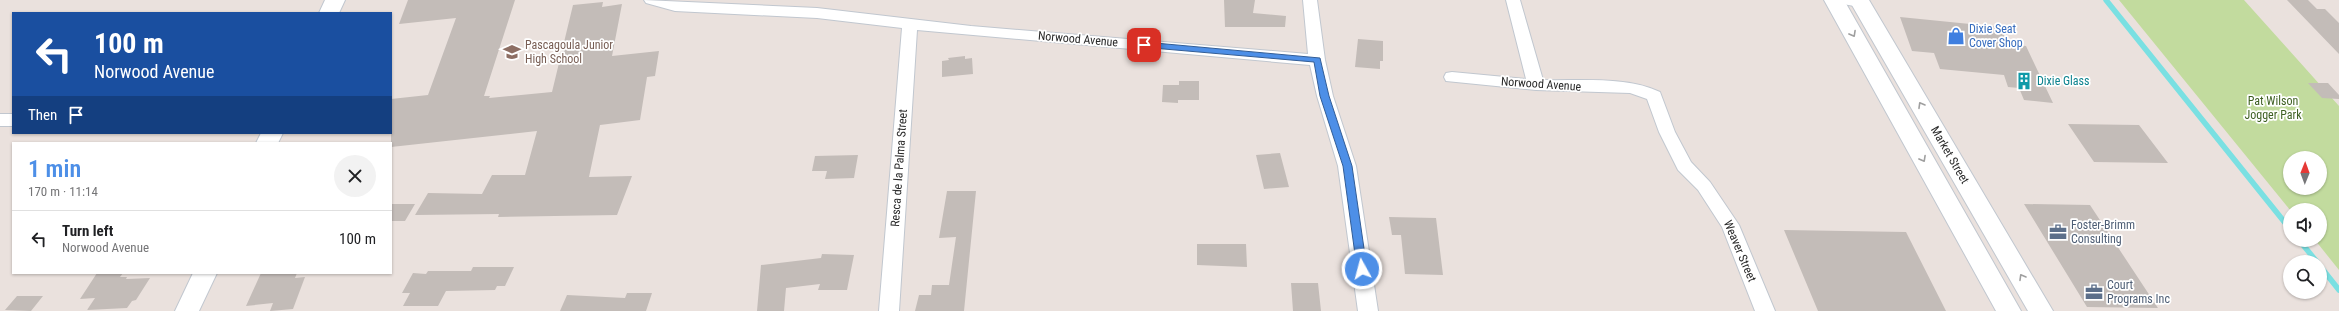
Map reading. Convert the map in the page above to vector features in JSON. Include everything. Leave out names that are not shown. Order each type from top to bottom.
[{"type":"main road","points":[[329,12],[335,0]]},
{"type":"main road","name":"Market Street","points":[[1834,0],[2009,311]]},
{"type":"main road","name":"Market Street","points":[[1854,1],[2042,311]]},
{"type":"main road","points":[[187,311],[205,274]]},
{"type":"street","name":"Norwood Avenue","points":[[651,0],[675,6],[818,13],[910,24],[1317,60]]},
{"type":"street","points":[[1310,0],[1317,60],[1325,96],[1347,166],[1368,311]]},
{"type":"street","points":[[1513,0],[1536,85]]},
{"type":"street","name":"Resca de la Palma Street","points":[[889,311],[910,24]]},
{"type":"street","name":"Norwood Avenue","points":[[1452,77],[1536,85],[1630,88],[1642,90],[1654,96],[1667,132],[1679,157]]},
{"type":"street","points":[[0,120],[12,120]]},
{"type":"street","name":"Weaver Street","points":[[1679,157],[1684,166],[1708,191],[1730,225],[1764,311]]},
{"type":"green space","name":"Pat Wilson Jogger Park","points":[[2119,0],[2244,0],[2339,106],[2339,270],[2321,247],[2327,247],[2327,203],[2284,203]]},
{"type":"building","points":[[408,0],[515,0],[484,96],[490,96],[489,98],[552,92],[573,5],[603,2],[602,7],[622,4],[612,56],[659,51],[655,76],[647,77],[640,120],[600,125],[589,177],[632,176],[617,215],[498,217],[499,214],[415,215],[428,193],[482,194],[492,175],[525,175],[537,131],[392,147],[392,99],[428,95],[456,18],[399,24]]},
{"type":"building","points":[[1224,0],[1255,0],[1253,13],[1286,16],[1285,27],[1225,27]]},
{"type":"building","points":[[2287,0],[2308,0],[2317,9],[2325,9],[2339,23],[2339,54]]},
{"type":"building","name":"Dixie Seat Cover Shop","points":[[1900,17],[2000,27],[2008,44],[2026,46],[2053,103],[2024,100],[2019,88],[2008,87],[2004,75],[1940,69],[1934,53],[1912,51]]},
{"type":"building","points":[[1358,39],[1383,41],[1383,61],[1380,61],[1380,69],[1355,67]]},
{"type":"building","points":[[965,56],[965,59],[972,58],[973,74],[942,77],[942,61],[949,60],[948,58]]},
{"type":"building","points":[[1179,81],[1199,81],[1199,100],[1178,100],[1178,103],[1162,102],[1163,85],[1179,85]]},
{"type":"building","points":[[2308,83],[2328,83],[2339,95],[2339,99],[2322,98]]},
{"type":"building","points":[[2068,124],[2139,125],[2168,163],[2094,162]]},
{"type":"building","points":[[1280,153],[1289,187],[1264,189],[1256,155]]},
{"type":"building","points":[[858,155],[854,178],[825,179],[827,171],[812,171],[815,156]]},
{"type":"building","points":[[947,191],[976,191],[964,311],[915,311],[919,295],[931,295],[932,285],[949,285],[956,237],[939,238]]},
{"type":"building","points":[[392,204],[415,204],[405,221],[392,221]]},
{"type":"building","points":[[2024,204],[2090,205],[2158,308],[2087,307]]},
{"type":"building","points":[[1389,217],[1436,218],[1443,275],[1405,274],[1401,235],[1392,235]]},
{"type":"building","points":[[1784,230],[1906,232],[1946,311],[1818,311]]},
{"type":"building","points":[[1197,244],[1246,244],[1247,267],[1197,265]]},
{"type":"building","points":[[822,254],[854,255],[847,290],[818,290],[820,284],[786,288],[784,311],[757,311],[761,265],[821,258]]},
{"type":"building","points":[[473,267],[514,267],[505,286],[497,286],[495,290],[446,291],[438,306],[403,306],[410,293],[402,293],[413,273],[426,274],[428,271],[471,271]]},
{"type":"building","points":[[96,274],[122,274],[120,277],[127,277],[126,279],[150,278],[136,300],[132,301],[127,308],[87,310],[95,298],[80,299]]},
{"type":"building","points":[[261,274],[297,274],[295,278],[305,277],[293,309],[270,311],[273,303],[246,306]]},
{"type":"building","points":[[1291,283],[1318,283],[1321,311],[1293,311]]},
{"type":"building","points":[[627,293],[652,293],[646,311],[560,311],[567,295],[625,298]]},
{"type":"building","points":[[17,296],[43,296],[31,311],[5,310]]},
{"type":"waterway","points":[[2106,0],[2283,220]]},
{"type":"waterway","points":[[2305,247],[2311,255]]},
{"type":"waterway","points":[[2327,275],[2339,290]]},
{"type":"place","name":"Dixie Seat Cover Shop","points":[[1956,36]]},
{"type":"place","name":"Pascagoula Junior High School","points":[[512,52]]},
{"type":"place","name":"Dixie Glass","points":[[2024,81]]},
{"type":"place","name":"Foster-Brimm Consulting","points":[[2058,232]]},
{"type":"place","name":"Court Programs Inc","points":[[2094,292]]},
{"type":"route","points":[[1144,45],[1317,60],[1325,96],[1347,166],[1362,269]]}]
